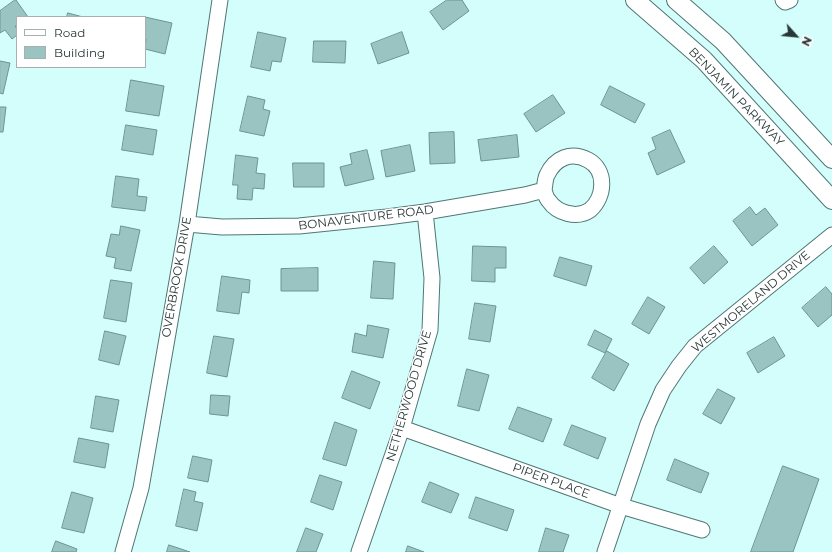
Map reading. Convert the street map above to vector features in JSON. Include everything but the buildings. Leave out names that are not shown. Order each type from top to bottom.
[{"type":"main road","name":"BENJAMIN PARKWAY","points":[[635,0],[704,60],[832,200]]},
{"type":"main road","points":[[676,0],[723,41],[832,159]]},
{"type":"street","name":"OVERBROOK DRIVE","points":[[122,552],[141,488],[187,224],[220,0]]},
{"type":"street","points":[[783,0],[785,2],[790,0]]},
{"type":"street","name":"BONAVENTURE ROAD","points":[[187,224],[222,227],[299,226],[425,212],[525,195],[544,190]]},
{"type":"street","name":"NETHERWOOD DRIVE","points":[[359,552],[402,428],[430,330],[432,278],[425,212]]},
{"type":"street","name":"WESTMORELAND DRIVE","points":[[605,552],[648,424],[663,390],[679,366],[695,346],[832,235]]},
{"type":"street","name":"PIPER PLACE","points":[[402,428],[621,506],[702,530]]}]
